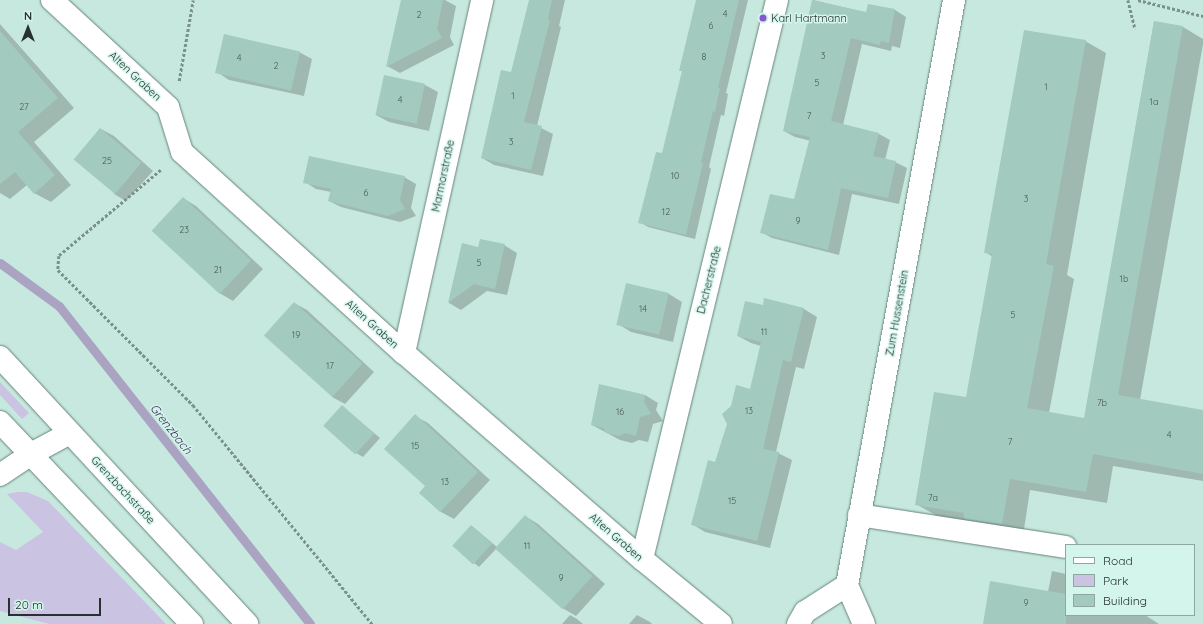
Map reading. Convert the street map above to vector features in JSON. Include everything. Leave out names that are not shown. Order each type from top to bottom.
[{"type":"street","name":"Alten Graben","points":[[52,0],[168,107],[182,152],[404,353],[642,559],[721,624]]},
{"type":"street","name":"Marmorstraße","points":[[404,353],[482,0]]},
{"type":"street","name":"Dacherstraße","points":[[642,559],[776,0]]},
{"type":"street","name":"Zum Hussenstein","points":[[847,584],[954,0]]},
{"type":"street","name":"Grenzbachstraße","points":[[0,356],[246,624]]},
{"type":"street","points":[[0,422],[192,624]]},
{"type":"street","points":[[0,475],[31,454],[70,433]]},
{"type":"street","points":[[859,516],[1065,547]]},
{"type":"street","points":[[798,624],[805,612],[847,584],[864,624]]},
{"type":"path","points":[[168,107],[178,85],[193,0]]},
{"type":"path","points":[[1128,0],[1135,28]]},
{"type":"path","points":[[1138,0],[1203,16]]},
{"type":"path","points":[[182,152],[59,256],[58,270],[193,405],[372,624]]},
{"type":"green space","points":[[0,382],[29,413],[22,419],[0,395]]},
{"type":"green space","points":[[27,492],[48,501],[166,624],[49,624],[0,611],[0,542],[16,550],[43,532],[7,494]]},
{"type":"building","points":[[401,0],[443,0],[437,29],[442,38],[386,67]]},
{"type":"building","points":[[529,0],[552,0],[548,19],[550,20],[524,122],[542,126],[531,170],[481,158],[501,70],[511,72]]},
{"type":"building","points":[[696,0],[739,0],[718,88],[720,88],[715,112],[713,111],[701,162],[703,163],[686,235],[638,223],[656,152],[662,153],[682,71],[679,71]]},
{"type":"building","points":[[812,0],[866,12],[868,4],[895,9],[889,43],[881,41],[880,45],[851,38],[831,121],[879,133],[873,156],[896,161],[888,198],[841,188],[828,250],[760,233],[770,194],[794,199],[810,137],[783,131]]},
{"type":"building","points":[[1154,21],[1183,26],[1118,395],[1203,410],[1203,474],[1093,454],[1086,492],[1010,479],[1002,524],[964,519],[964,513],[915,505],[934,392],[966,397],[992,254],[984,253],[1024,30],[1086,40],[1046,264],[1054,266],[1027,408],[1084,418]]},
{"type":"building","points":[[0,31],[58,98],[18,132],[55,175],[34,194],[15,172],[0,184]]},
{"type":"building","points":[[224,34],[300,52],[291,91],[215,73]]},
{"type":"building","points":[[384,75],[425,84],[417,124],[375,115]]},
{"type":"building","points":[[100,128],[141,163],[115,194],[74,159]]},
{"type":"building","points":[[309,156],[405,176],[400,200],[405,209],[388,216],[328,201],[331,189],[303,183]]},
{"type":"building","points":[[183,197],[251,260],[220,294],[152,231]]},
{"type":"building","points":[[480,239],[505,244],[495,289],[474,284],[448,303],[462,243],[478,247]]},
{"type":"building","points":[[626,283],[669,293],[659,335],[616,325]]},
{"type":"building","points":[[764,298],[804,308],[791,362],[783,360],[763,449],[779,452],[757,541],[691,525],[708,460],[715,462],[727,424],[722,414],[731,406],[736,385],[750,389],[761,342],[737,336],[745,301],[763,305]]},
{"type":"building","points":[[294,302],[362,364],[332,397],[264,335]]},
{"type":"building","points":[[599,384],[645,395],[644,402],[651,414],[640,417],[636,436],[625,433],[619,436],[606,433],[603,428],[591,425]]},
{"type":"building","points":[[342,405],[374,434],[355,455],[323,426]]},
{"type":"building","points":[[415,414],[478,472],[440,512],[419,493],[425,486],[384,449]]},
{"type":"building","points":[[525,515],[593,576],[563,609],[495,548]]},
{"type":"building","points":[[471,525],[492,544],[473,565],[452,546]]},
{"type":"building","points":[[990,581],[1065,594],[1066,624],[983,624]]},
{"type":"waterway","name":"Grenzbach","points":[[0,263],[59,306],[310,624]]},
{"type":"place","name":"Karl Hartmann","points":[[763,18]]}]
